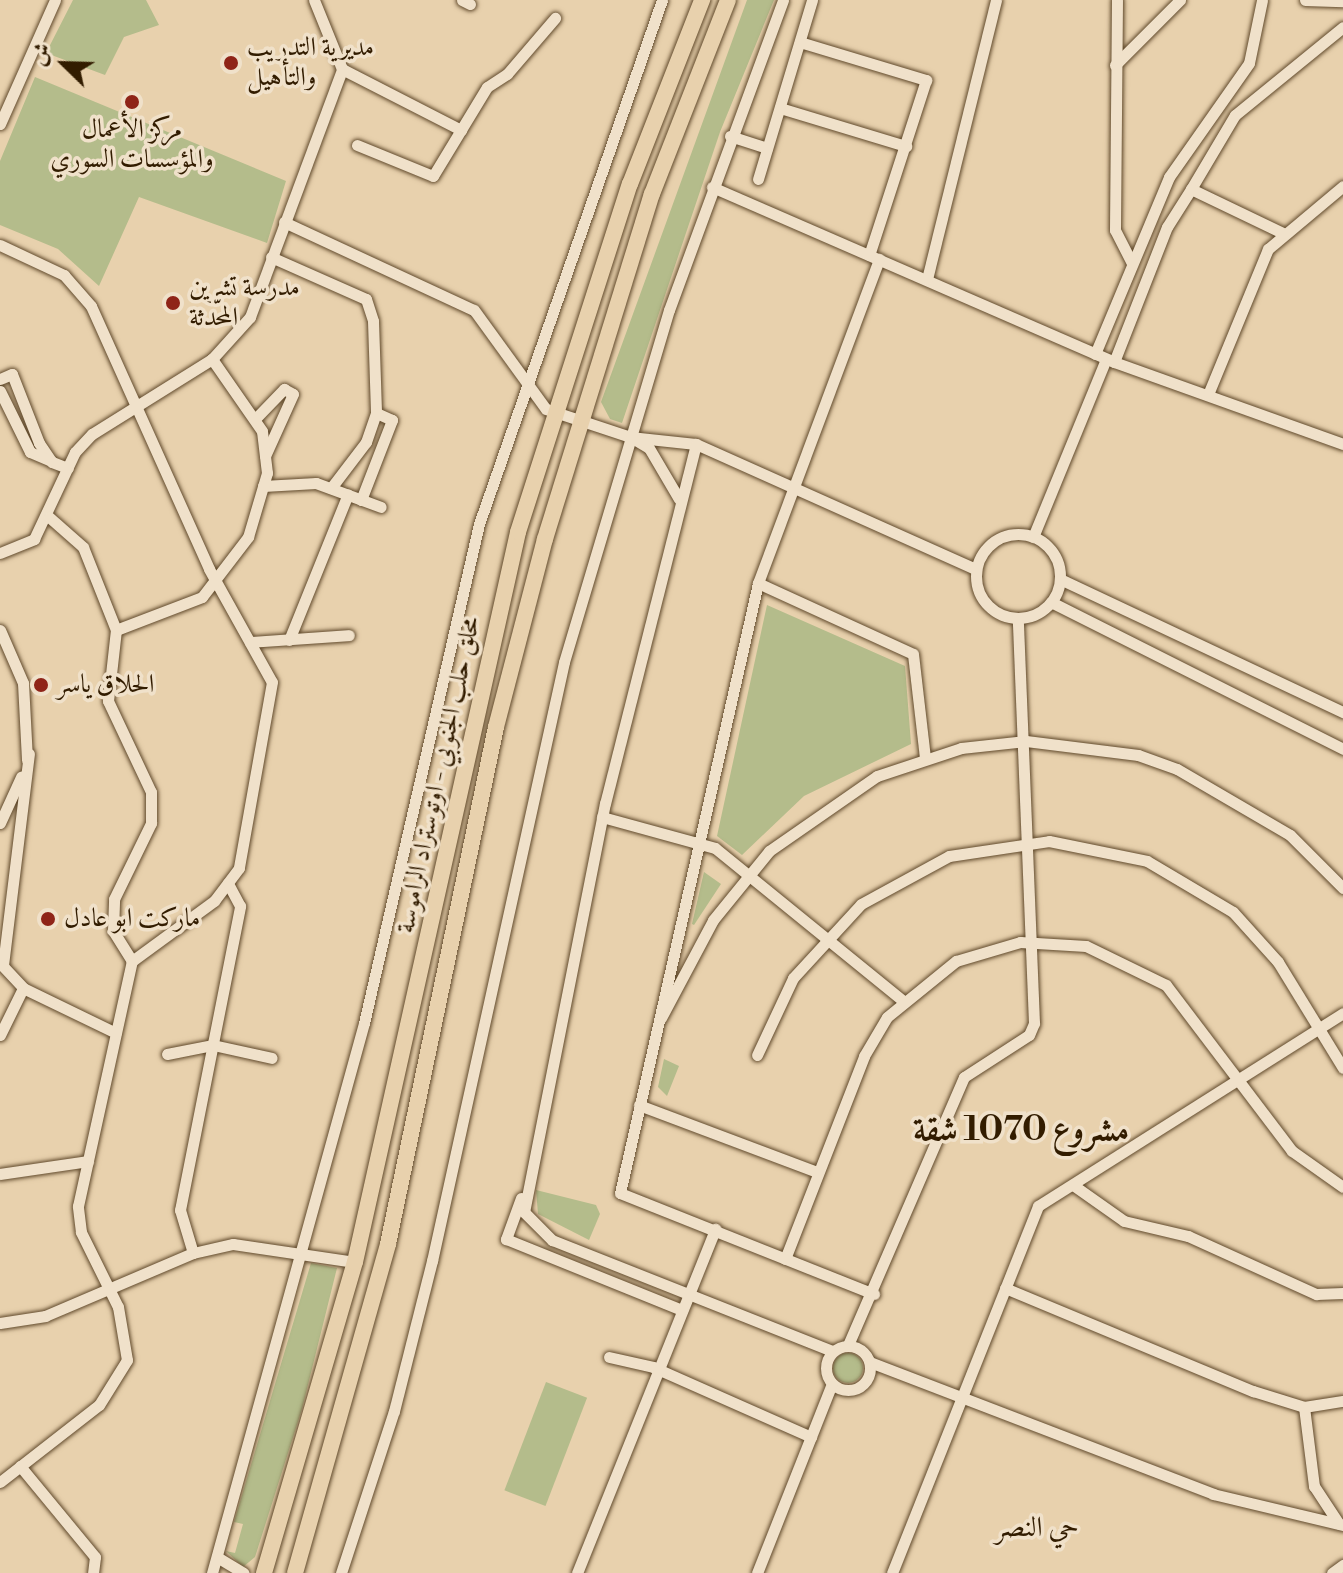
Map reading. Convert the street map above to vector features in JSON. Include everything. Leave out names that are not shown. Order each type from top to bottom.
[{"type":"highway","name":"محلق حلب الجنوبي - اوتوستراد الراموسة","points":[[264,1573],[313,1424],[355,1262],[484,676],[555,412],[630,184],[702,0]]},
{"type":"highway","name":"محلق حلب الجنوبي - اوتوستراد الراموسة","points":[[295,1573],[388,1244],[496,727],[578,419],[652,194],[728,0]]},
{"type":"street","points":[[0,124],[55,0]]},
{"type":"street","points":[[314,0],[342,69],[461,130]]},
{"type":"street","points":[[212,1573],[305,1255],[454,621],[525,386],[662,0]]},
{"type":"street","points":[[341,1573],[394,1411],[546,728],[630,437],[712,187],[783,0]]},
{"type":"street","points":[[758,179],[812,0]]},
{"type":"street","points":[[927,279],[996,0]]},
{"type":"street","points":[[1117,0],[1115,230],[1131,262]]},
{"type":"street","points":[[1115,65],[1180,0]]},
{"type":"street","points":[[1105,359],[1131,262],[1191,140],[1249,63],[1262,0]]},
{"type":"street","points":[[1305,0],[1343,1]]},
{"type":"street","points":[[357,145],[433,176],[487,87],[507,74],[555,18]]},
{"type":"street","points":[[1033,537],[1105,359],[1167,227],[1235,115],[1343,27]]},
{"type":"street","points":[[800,42],[926,80],[874,257],[758,583],[696,839],[620,1193],[874,1294]]},
{"type":"street","points":[[0,553],[34,539],[49,517],[68,468],[92,434],[135,404],[212,359],[250,317],[342,69]]},
{"type":"street","points":[[780,108],[906,146]]},
{"type":"street","points":[[730,136],[767,148]]},
{"type":"street","points":[[1209,392],[1268,249],[1343,186]]},
{"type":"street","points":[[712,187],[1105,359],[1209,392],[1343,444]]},
{"type":"street","points":[[1191,189],[1285,234]]},
{"type":"street","points":[[284,222],[459,300],[494,330],[525,386],[555,412],[630,437],[649,448],[679,499]]},
{"type":"street","points":[[0,245],[73,285],[91,306],[217,583],[272,682],[239,868],[214,901],[132,961],[116,1033],[78,1221],[112,1291],[126,1337],[118,1381],[99,1405],[0,1482]]},
{"type":"street","points":[[271,257],[366,299],[376,413],[366,442],[331,488]]},
{"type":"street","points":[[116,630],[175,613],[217,583],[248,537],[263,486],[265,457],[255,419],[212,359]]},
{"type":"street","points":[[0,379],[12,374],[52,462]]},
{"type":"street","points":[[255,419],[284,389],[293,394],[265,457]]},
{"type":"street","points":[[0,391],[30,452],[68,468]]},
{"type":"street","points":[[361,500],[392,420],[376,413]]},
{"type":"street","points":[[630,437],[696,444],[976,569],[990,607],[1018,618],[1051,602],[1060,579],[1051,548],[1033,537],[999,539],[976,569]]},
{"type":"street","points":[[682,1310],[506,1239],[524,1190],[602,817],[679,499],[696,444]]},
{"type":"street","points":[[263,486],[331,488],[381,507]]},
{"type":"street","points":[[289,640],[348,494]]},
{"type":"street","points":[[49,517],[83,547],[116,630],[108,701],[153,807],[114,899],[113,931],[132,961]]},
{"type":"street","points":[[1060,579],[1343,712]]},
{"type":"street","points":[[758,583],[913,654],[925,758]]},
{"type":"street","points":[[1051,602],[1343,749]]},
{"type":"street","points":[[524,1190],[535,1230],[832,1351],[848,1345],[874,1294],[964,1077],[1029,1035],[1035,1009],[1026,741],[1018,618]]},
{"type":"street","points":[[0,630],[23,683],[29,754],[2,964],[23,988],[116,1033]]},
{"type":"street","points":[[250,642],[349,635]]},
{"type":"street","points":[[659,1022],[713,920],[746,876],[838,797],[925,758],[1026,741],[1138,755],[1177,769],[1290,835],[1343,888]]},
{"type":"street","points":[[0,823],[29,754]]},
{"type":"street","points":[[602,817],[696,839],[827,935],[902,1000]]},
{"type":"street","points":[[757,1055],[787,988],[827,935],[918,869],[982,848],[1029,842],[1115,851],[1206,892],[1278,962],[1317,1031],[1343,1068]]},
{"type":"street","points":[[193,1253],[180,1210],[240,906],[228,883]]},
{"type":"street","points":[[785,1259],[864,1056],[902,1000],[956,961],[1031,941],[1086,946],[1148,972],[1182,1000],[1241,1076],[1292,1151],[1343,1187]]},
{"type":"street","points":[[0,1035],[23,988]]},
{"type":"street","points":[[892,1573],[1038,1206],[1343,1013]]},
{"type":"street","points":[[167,1054],[213,1045],[272,1058]]},
{"type":"street","points":[[639,1105],[817,1172]]},
{"type":"street","points":[[0,1174],[88,1161]]},
{"type":"street","points":[[1073,1185],[1124,1221],[1188,1236],[1316,1294],[1343,1293]]},
{"type":"street","points":[[577,1573],[715,1229]]},
{"type":"street","points":[[0,1323],[45,1316],[112,1291],[193,1253],[233,1244],[355,1262]]},
{"type":"street","points":[[1005,1288],[1304,1407],[1343,1401]]},
{"type":"street","points":[[848,1345],[870,1362],[963,1394],[1213,1494],[1341,1525]]},
{"type":"street","points":[[757,1573],[832,1384],[825,1368],[832,1351]]},
{"type":"street","points":[[609,1357],[658,1369],[811,1437]]},
{"type":"street","points":[[832,1384],[859,1387],[870,1362]]},
{"type":"street","points":[[1304,1407],[1314,1486],[1341,1525]]},
{"type":"street","points":[[20,1466],[95,1557],[93,1573]]},
{"type":"street","points":[[217,1557],[244,1573]]},
{"type":"street","points":[[1332,1573],[1343,1565]]},
{"type":"green space","points":[[73,0],[146,0],[159,25],[124,37],[105,75],[46,53]]},
{"type":"green space","points":[[747,0],[774,0],[720,132],[622,423],[610,419],[601,402]]},
{"type":"green space","points":[[35,77],[286,181],[267,243],[139,197],[99,286],[58,249],[0,225],[0,161]]},
{"type":"green space","points":[[767,605],[905,666],[911,744],[804,796],[742,855],[717,836]]},
{"type":"green space","points":[[704,872],[721,884],[694,925],[692,924]]},
{"type":"green space","points":[[664,1059],[679,1066],[667,1096],[658,1087]]},
{"type":"green space","points":[[536,1190],[596,1205],[600,1214],[589,1240],[538,1214]]},
{"type":"green space","points":[[311,1263],[337,1268],[302,1409],[255,1557],[243,1567],[226,1551],[235,1553],[243,1524],[234,1522]]},
{"type":"green space","points":[[848,1353],[854,1354],[862,1362],[862,1374],[854,1382],[848,1383],[842,1382],[834,1374],[833,1368],[834,1362],[842,1354]]},
{"type":"green space","points":[[546,1382],[587,1398],[546,1506],[504,1490]]},
{"type":"place","name":"مديرية التدريب والتأهيل","points":[[231,63]]},
{"type":"place","name":"مركز الأعمال والمؤسسات السوري","points":[[132,102]]},
{"type":"place","name":"مدرسة تشرين المحّدثة","points":[[173,303]]},
{"type":"place","name":"الحلاق ياسر","points":[[41,685]]},
{"type":"place","name":"ماركت ابو عادل","points":[[48,919]]},
{"type":"district","name":"مشروع 1070 شقة","points":[[1021,1131]]},
{"type":"district","name":"حي النصر","points":[[1037,1528]]}]
